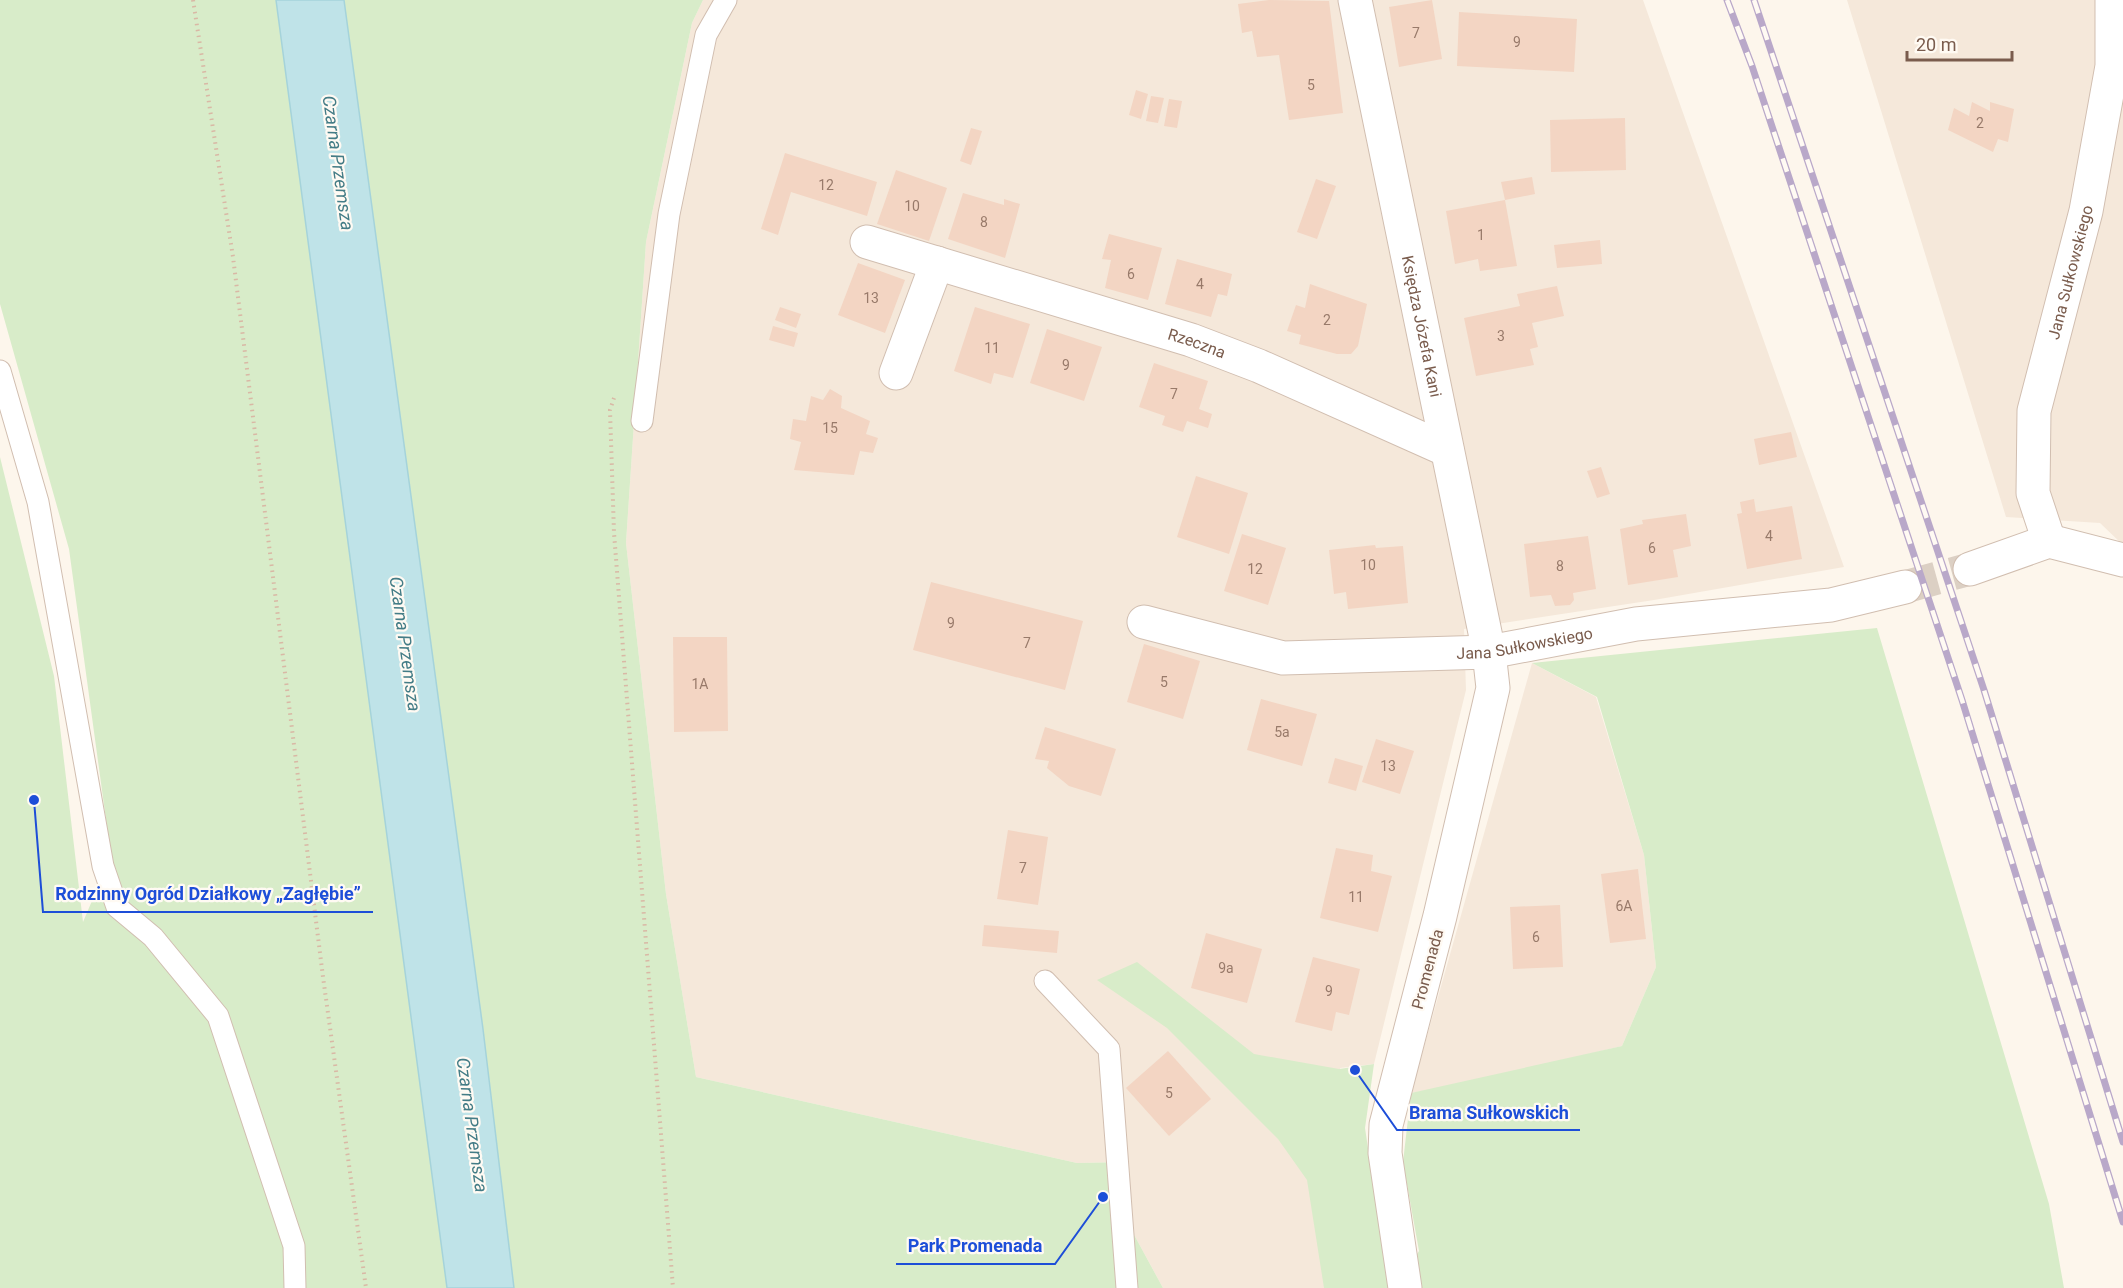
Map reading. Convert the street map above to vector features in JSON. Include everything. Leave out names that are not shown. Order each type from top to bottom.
[{"type":"street","name":"Księdza Józefa Kani","points":[[1355,0],[1489,652]]},
{"type":"street","name":"Jana Sułkowskiego","points":[[2049,541],[2033,493],[2034,411],[2085,212],[2112,66],[2112,0]]},
{"type":"street","name":"Rzeczna","points":[[867,242],[1191,340],[1259,366],[1447,450]]},
{"type":"street","points":[[896,373],[937,263]]},
{"type":"street","points":[[1970,569],[2049,541],[2123,560]]},
{"type":"street","name":"Jana Sułkowskiego","points":[[1144,622],[1283,658],[1489,652],[1636,624],[1831,605],[1905,587]]},
{"type":"street","name":"Promenada","points":[[1405,1288],[1385,1153],[1386,1125],[1440,916],[1493,688],[1489,652]]},
{"type":"lane","points":[[642,421],[669,214],[706,35],[726,0]]},
{"type":"lane","points":[[0,370],[38,502],[103,866],[117,907],[153,938],[218,1016],[294,1246],[295,1288]]},
{"type":"lane","points":[[1045,981],[1109,1049],[1127,1288]]},
{"type":"path","points":[[193,0],[233,257],[322,977],[366,1288]]},
{"type":"path","points":[[651,354],[620,376],[610,410],[614,533],[673,1288]]},
{"type":"shaded area","points":[[703,0],[1643,0],[1844,567],[1654,600],[1464,629],[1466,690],[1374,1064],[1340,1068],[1373,1288],[1163,1288],[1132,1231],[1128,1162],[1077,1163],[696,1077],[666,894],[626,543],[646,242],[692,23]]},
{"type":"shaded area","points":[[1847,0],[2123,0],[2123,545],[2100,523],[2006,517]]},
{"type":"shaded area","points":[[1532,663],[1596,697],[1644,855],[1656,967],[1622,1046],[1463,1084],[1411,1093]]},
{"type":"green space","points":[[0,0],[276,0],[447,1288],[0,1288],[0,457],[54,676],[83,922],[111,856],[69,549],[0,304]]},
{"type":"green space","points":[[344,0],[703,0],[692,23],[646,242],[626,543],[666,894],[696,1077],[1077,1163],[1128,1162],[1132,1231],[1163,1288],[514,1288],[483,1029]]},
{"type":"green space","points":[[1877,628],[2049,1204],[2064,1288],[1395,1288],[1419,1251],[1403,1162],[1411,1093],[1622,1046],[1656,967],[1644,855],[1597,697],[1532,663]]},
{"type":"green space","points":[[1137,962],[1254,1054],[1339,1069],[1374,1064],[1365,1128],[1389,1288],[1324,1288],[1307,1180],[1278,1139],[1167,1028],[1097,980]]},
{"type":"water","name":"Czarna Przemsza","points":[[276,0],[344,0],[483,1029],[514,1288],[447,1288]]},
{"type":"building","points":[[1269,0],[1329,1],[1343,113],[1289,120],[1279,55],[1257,57],[1252,31],[1242,33],[1238,4]]},
{"type":"building","points":[[1432,0],[1442,59],[1399,67],[1389,7]]},
{"type":"building","points":[[1459,12],[1577,19],[1574,72],[1457,66]]},
{"type":"building","points":[[1136,90],[1148,94],[1141,119],[1129,115]]},
{"type":"building","points":[[1151,96],[1164,98],[1158,123],[1146,121]]},
{"type":"building","points":[[1169,99],[1182,101],[1177,128],[1164,126]]},
{"type":"building","points":[[1972,102],[1990,111],[1990,102],[2014,109],[2008,142],[1998,139],[1993,152],[1948,130],[1954,108],[1969,116]]},
{"type":"building","points":[[1625,118],[1626,170],[1551,172],[1550,120]]},
{"type":"building","points":[[971,128],[982,131],[971,165],[960,161]]},
{"type":"building","points":[[785,153],[877,182],[867,216],[791,192],[778,235],[761,229]]},
{"type":"building","points":[[896,170],[947,188],[929,241],[877,224]]},
{"type":"building","points":[[1532,177],[1535,194],[1505,200],[1501,182]]},
{"type":"building","points":[[1316,179],[1336,186],[1317,239],[1297,232]]},
{"type":"building","points":[[963,193],[1004,205],[1004,199],[1020,204],[1005,258],[948,239]]},
{"type":"building","points":[[1505,200],[1517,266],[1480,271],[1478,259],[1455,264],[1446,211]]},
{"type":"building","points":[[1109,234],[1162,248],[1148,300],[1105,288],[1111,260],[1102,259]]},
{"type":"building","points":[[1600,240],[1602,264],[1557,268],[1554,245]]},
{"type":"building","points":[[1177,259],[1232,274],[1227,296],[1218,294],[1211,317],[1165,304]]},
{"type":"building","points":[[858,263],[905,280],[885,333],[838,315]]},
{"type":"building","points":[[1310,284],[1367,304],[1358,346],[1351,354],[1337,354],[1299,344],[1301,335],[1287,331],[1296,305],[1305,308]]},
{"type":"building","points":[[1557,286],[1564,316],[1532,323],[1538,347],[1530,349],[1534,365],[1476,376],[1464,318],[1520,306],[1517,294]]},
{"type":"building","points":[[780,307],[801,314],[796,328],[775,320]]},
{"type":"building","points":[[975,307],[1030,324],[1013,378],[994,373],[991,384],[954,371]]},
{"type":"building","points":[[773,326],[798,333],[794,347],[769,340]]},
{"type":"building","points":[[1047,329],[1102,347],[1084,401],[1030,383]]},
{"type":"building","points":[[1154,363],[1208,381],[1199,409],[1212,414],[1208,428],[1187,421],[1183,432],[1162,425],[1165,416],[1139,407]]},
{"type":"building","points":[[830,389],[842,396],[841,408],[870,421],[866,434],[878,438],[873,453],[860,451],[854,475],[794,470],[801,442],[790,439],[793,419],[806,421],[811,396],[823,400]]},
{"type":"building","points":[[1791,432],[1797,457],[1759,465],[1754,439]]},
{"type":"building","points":[[1601,467],[1610,494],[1597,498],[1587,471]]},
{"type":"building","points":[[1196,476],[1248,493],[1229,554],[1177,537]]},
{"type":"building","points":[[1754,499],[1756,512],[1792,506],[1802,559],[1747,569],[1737,514],[1742,513],[1740,502]]},
{"type":"building","points":[[1686,514],[1691,546],[1673,550],[1678,577],[1628,585],[1620,529],[1643,524],[1642,520]]},
{"type":"building","points":[[1242,534],[1286,548],[1268,605],[1224,591]]},
{"type":"building","points":[[1588,536],[1596,589],[1573,593],[1574,600],[1570,605],[1555,606],[1551,595],[1530,597],[1524,544]]},
{"type":"building","points":[[1375,545],[1376,548],[1403,546],[1408,603],[1348,609],[1346,592],[1334,594],[1329,550]]},
{"type":"building","points":[[931,582],[1083,621],[1065,690],[913,650]]},
{"type":"building","points":[[673,637],[727,637],[728,731],[674,732]]},
{"type":"building","points":[[1144,644],[1200,661],[1183,719],[1127,702]]},
{"type":"building","points":[[1261,699],[1317,714],[1302,766],[1247,750]]},
{"type":"building","points":[[1045,727],[1116,749],[1101,796],[1069,786],[1047,768],[1049,761],[1035,759]]},
{"type":"building","points":[[1376,739],[1414,751],[1400,794],[1362,782]]},
{"type":"building","points":[[1335,758],[1363,766],[1356,791],[1328,783]]},
{"type":"building","points":[[1008,830],[1048,837],[1038,905],[997,899]]},
{"type":"building","points":[[1336,848],[1373,855],[1371,871],[1392,876],[1378,932],[1320,918]]},
{"type":"building","points":[[1638,869],[1646,939],[1610,943],[1601,874]]},
{"type":"building","points":[[1560,905],[1563,967],[1513,969],[1510,907]]},
{"type":"building","points":[[984,925],[1059,931],[1057,953],[982,946]]},
{"type":"building","points":[[1206,933],[1262,949],[1247,1003],[1191,988]]},
{"type":"building","points":[[1313,957],[1360,969],[1349,1015],[1336,1012],[1332,1031],[1295,1022]]},
{"type":"building","points":[[1168,1051],[1211,1099],[1169,1136],[1126,1088]]},
{"type":"tunnel","points":[[1905,587],[1970,569]]},
{"type":"railway","points":[[1727,0],[1752,66],[1962,700],[2123,1222]]},
{"type":"railway","points":[[1754,0],[1984,690],[2123,1142]]},
{"type":"place","name":"Rodzinny Ogród Działkowy „Zagłębie”","points":[[34,800]]},
{"type":"place","name":"Brama Sułkowskich","points":[[1355,1070]]},
{"type":"place","name":"Park Promenada","points":[[1103,1197]]}]
